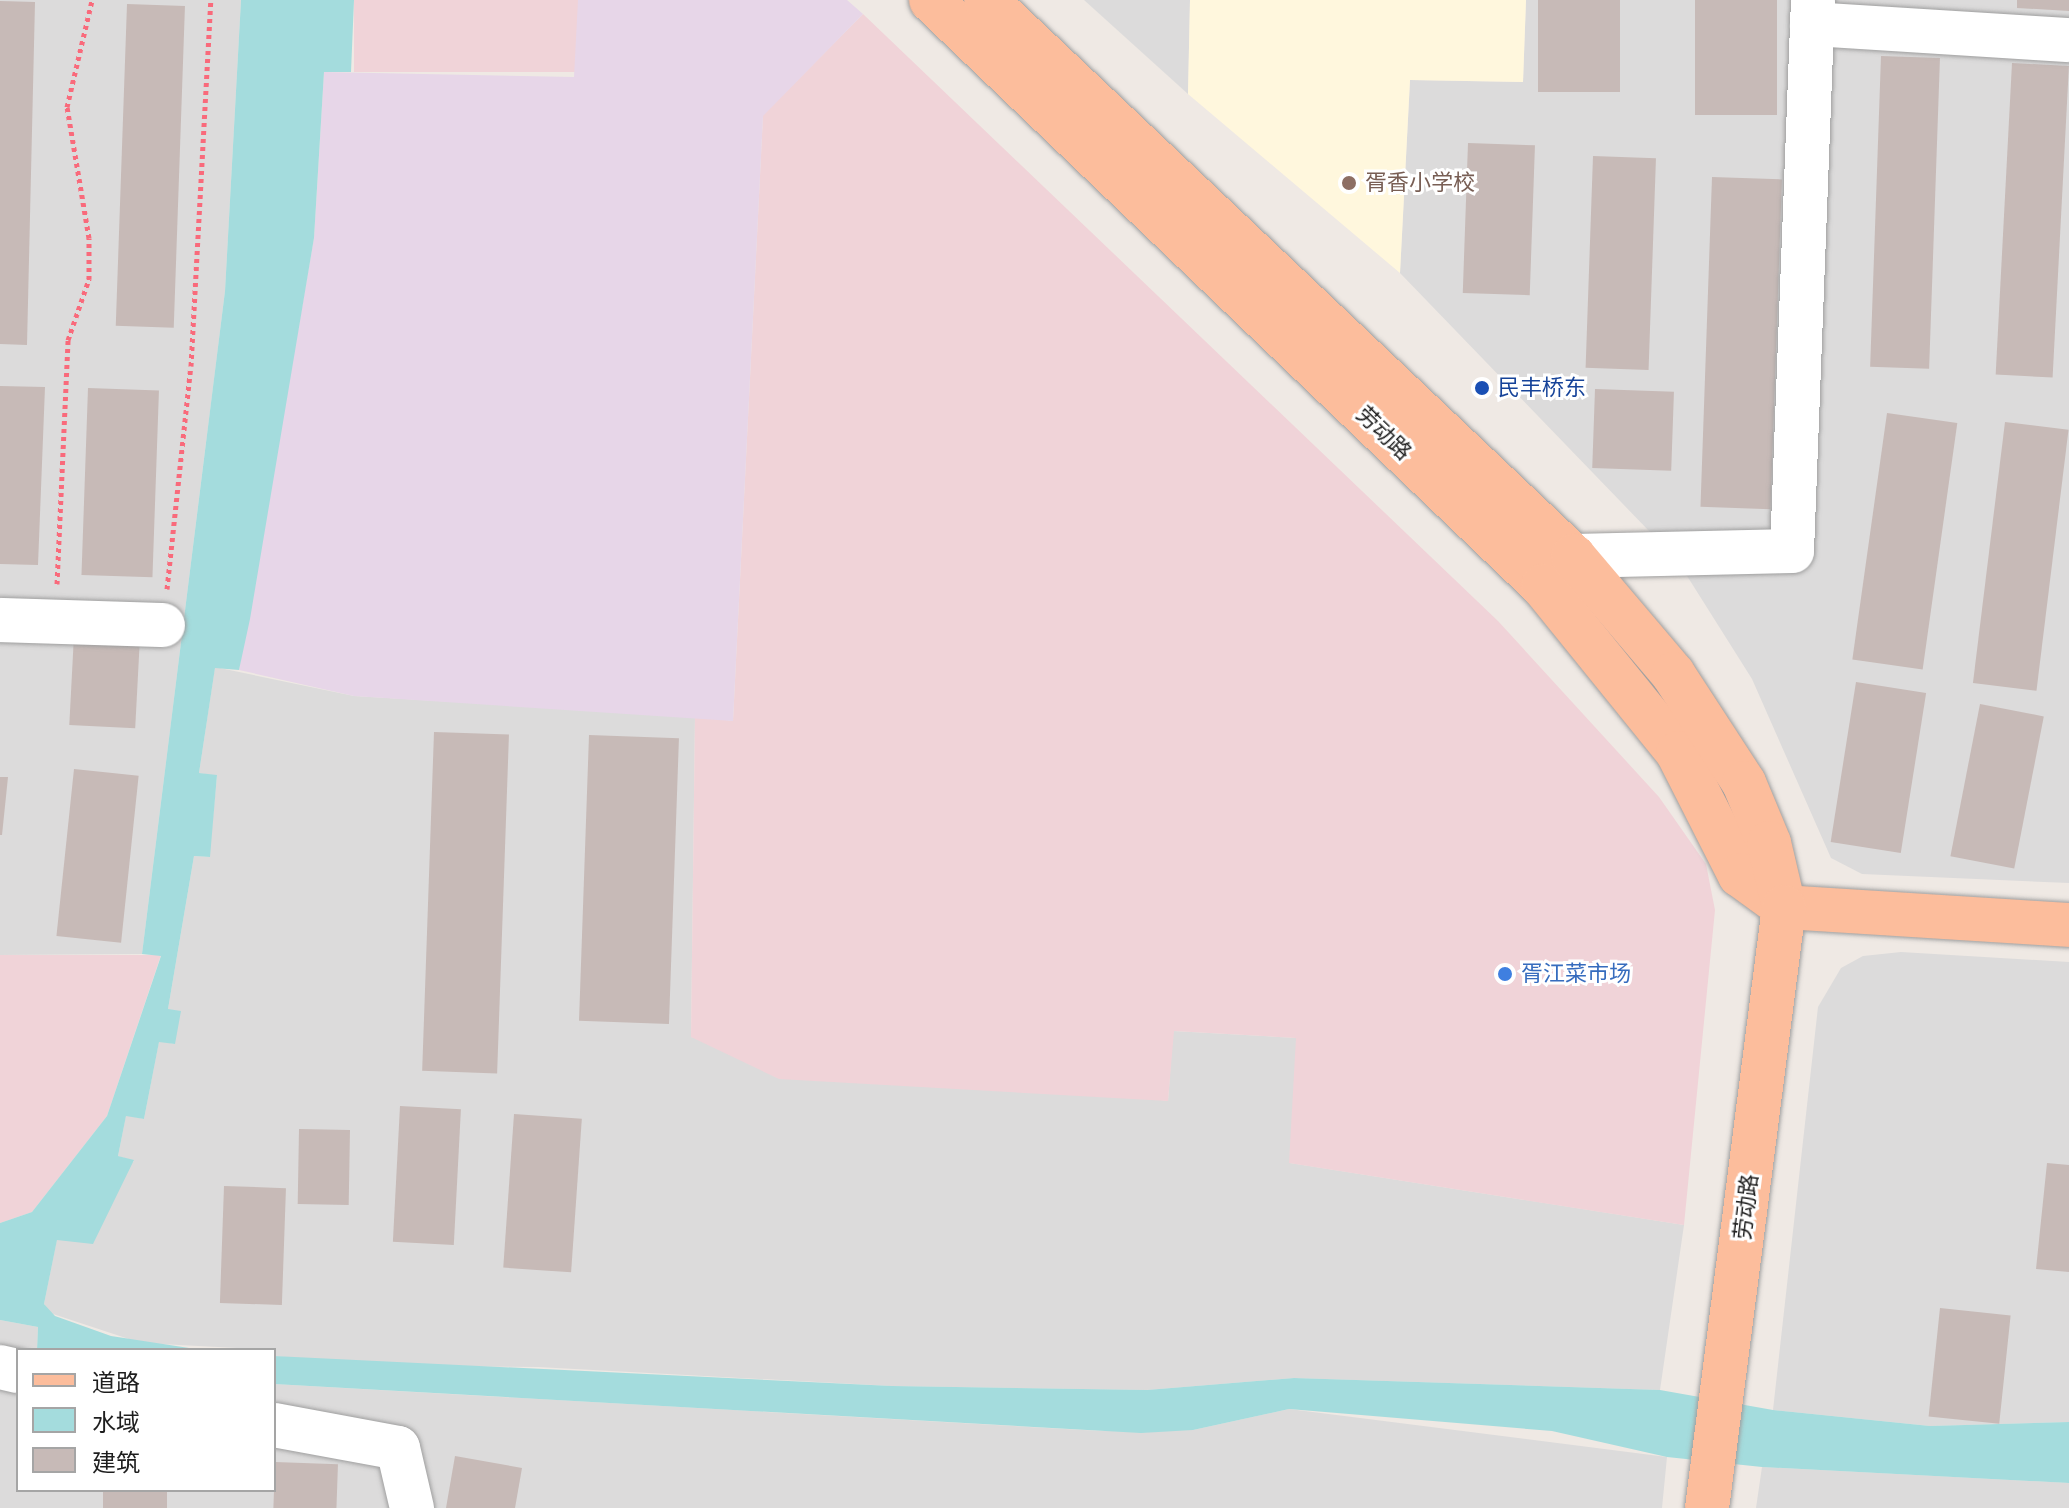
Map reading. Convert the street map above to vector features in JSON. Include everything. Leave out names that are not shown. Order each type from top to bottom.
[{"type":"main road","name":"劳动路","points":[[931,0],[1543,586],[1678,753],[1740,875],[1784,907]]},
{"type":"main road","name":"劳动路","points":[[986,0],[1573,556],[1673,674],[1730,758],[1765,833],[1784,907],[1710,1488]]},
{"type":"main road","points":[[1784,907],[2069,925]]},
{"type":"street","points":[[1573,556],[1792,551],[1813,12],[2069,40]]},
{"type":"street","points":[[0,620],[163,625]]},
{"type":"street","points":[[276,1425],[398,1448],[412,1508]]},
{"type":"path","points":[[58,579],[68,340],[89,279],[89,238],[67,107],[92,0]]},
{"type":"path","points":[[163,625],[191,366],[211,0]]},
{"type":"shaded area","points":[[0,0],[241,0],[225,291],[142,954],[0,955]]},
{"type":"shaded area","points":[[354,0],[578,0],[578,72],[354,72]]},
{"type":"shaded area","points":[[578,0],[847,0],[863,14],[763,116],[733,721],[354,696],[239,670],[314,238],[324,72],[574,77]]},
{"type":"shaded area","points":[[1084,0],[1190,0],[1188,94]]},
{"type":"shaded area","name":"胥香小学校","points":[[1190,0],[1526,0],[1523,82],[1410,80],[1400,273],[1188,94]]},
{"type":"shaded area","points":[[1526,0],[2069,0],[2069,883],[1862,874],[1831,858],[1752,679],[1677,560],[1400,273],[1410,80],[1523,82]]},
{"type":"shaded area","points":[[863,14],[1498,621],[1659,797],[1706,864],[1715,910],[1684,1225],[1289,1163],[1296,1038],[1174,1031],[1168,1101],[779,1079],[691,1037],[695,716],[733,721],[763,115]]},
{"type":"shaded area","points":[[215,667],[354,696],[695,716],[691,1037],[1168,1101],[1173,1031],[1297,1038],[1290,1163],[1684,1225],[1660,1390],[1294,1378],[1147,1390],[892,1386],[538,1367],[378,1366],[276,1356],[276,1348],[141,1343],[50,1313],[44,1304],[57,1239],[134,1161],[118,1156],[126,1115],[144,1119],[159,1041],[175,1044],[168,1009],[194,856],[209,857],[217,776],[199,773]]},
{"type":"shaded area","points":[[1901,952],[2069,962],[2069,1422],[1930,1426],[1773,1410],[1818,1007],[1841,968],[1863,956]]},
{"type":"shaded area","points":[[0,955],[161,955],[107,1116],[32,1212],[0,1223]]},
{"type":"shaded area","points":[[0,1320],[38,1327],[37,1348],[16,1348],[16,1492],[276,1492],[276,1384],[1101,1431],[1193,1430],[1289,1409],[1667,1457],[1662,1508],[0,1508]]},
{"type":"shaded area","points":[[1762,1467],[2069,1483],[2069,1508],[1756,1508]]},
{"type":"water","points":[[241,0],[354,0],[351,72],[324,72],[314,238],[250,619],[239,670],[215,668],[199,773],[217,775],[210,857],[194,856],[168,1009],[181,1011],[175,1044],[159,1042],[144,1119],[126,1116],[118,1156],[134,1160],[93,1244],[57,1240],[44,1304],[55,1316],[111,1336],[189,1348],[37,1348],[38,1327],[0,1320],[0,1223],[32,1212],[107,1116],[161,956],[142,954],[225,291]]},
{"type":"water","points":[[276,1356],[892,1386],[1147,1390],[1294,1378],[1660,1390],[1773,1410],[1930,1426],[2069,1422],[2069,1483],[1762,1467],[1667,1457],[1552,1431],[1289,1409],[1193,1430],[1141,1433],[276,1384]]},
{"type":"building","points":[[1538,0],[1620,0],[1620,92],[1538,92]]},
{"type":"building","points":[[1695,0],[1777,0],[1777,115],[1695,115]]},
{"type":"building","points":[[2017,0],[2069,0],[2069,11],[2017,8]]},
{"type":"building","points":[[0,1],[35,2],[27,345],[0,344]]},
{"type":"building","points":[[127,4],[185,6],[174,328],[116,326]]},
{"type":"building","points":[[1881,56],[1940,58],[1929,369],[1870,367]]},
{"type":"building","points":[[2012,63],[2069,66],[2053,378],[1996,375]]},
{"type":"building","points":[[1468,143],[1535,145],[1530,295],[1463,293]]},
{"type":"building","points":[[1593,156],[1656,158],[1649,370],[1586,368]]},
{"type":"building","points":[[1712,177],[1782,179],[1770,509],[1700,507]]},
{"type":"building","points":[[0,386],[45,387],[38,565],[0,564]]},
{"type":"building","points":[[88,388],[159,390],[152,577],[81,575]]},
{"type":"building","points":[[1595,389],[1674,392],[1671,471],[1592,468]]},
{"type":"building","points":[[1887,413],[1957,423],[1923,669],[1852,660]]},
{"type":"building","points":[[2005,422],[2069,430],[2036,691],[1973,683]]},
{"type":"building","points":[[74,635],[140,638],[135,728],[69,725]]},
{"type":"building","points":[[1856,682],[1926,693],[1901,853],[1831,842]]},
{"type":"building","points":[[1980,704],[2044,716],[2014,869],[1950,856]]},
{"type":"building","points":[[434,732],[509,735],[497,1073],[422,1071]]},
{"type":"building","points":[[589,735],[679,738],[669,1024],[579,1021]]},
{"type":"building","points":[[74,769],[139,776],[121,943],[56,936]]},
{"type":"building","points":[[0,777],[8,777],[2,835],[0,835]]},
{"type":"building","points":[[400,1106],[461,1109],[454,1245],[393,1242]]},
{"type":"building","points":[[514,1114],[582,1119],[571,1272],[503,1268]]},
{"type":"building","points":[[299,1129],[350,1130],[349,1205],[298,1204]]},
{"type":"building","points":[[2047,1163],[2069,1165],[2069,1272],[2036,1269]]},
{"type":"building","points":[[224,1186],[286,1188],[282,1305],[220,1303]]},
{"type":"building","points":[[1940,1308],[2011,1315],[1999,1424],[1929,1416]]},
{"type":"building","points":[[455,1456],[522,1468],[515,1508],[446,1508]]},
{"type":"building","points":[[276,1462],[338,1464],[336,1508],[273,1508]]},
{"type":"building","points":[[103,1492],[167,1492],[167,1508],[103,1508]]},
{"type":"place","name":"胥香小学校","points":[[1349,183]]},
{"type":"place","name":"民丰桥东","points":[[1482,388]]},
{"type":"place","name":"胥江菜市场","points":[[1505,974]]}]
